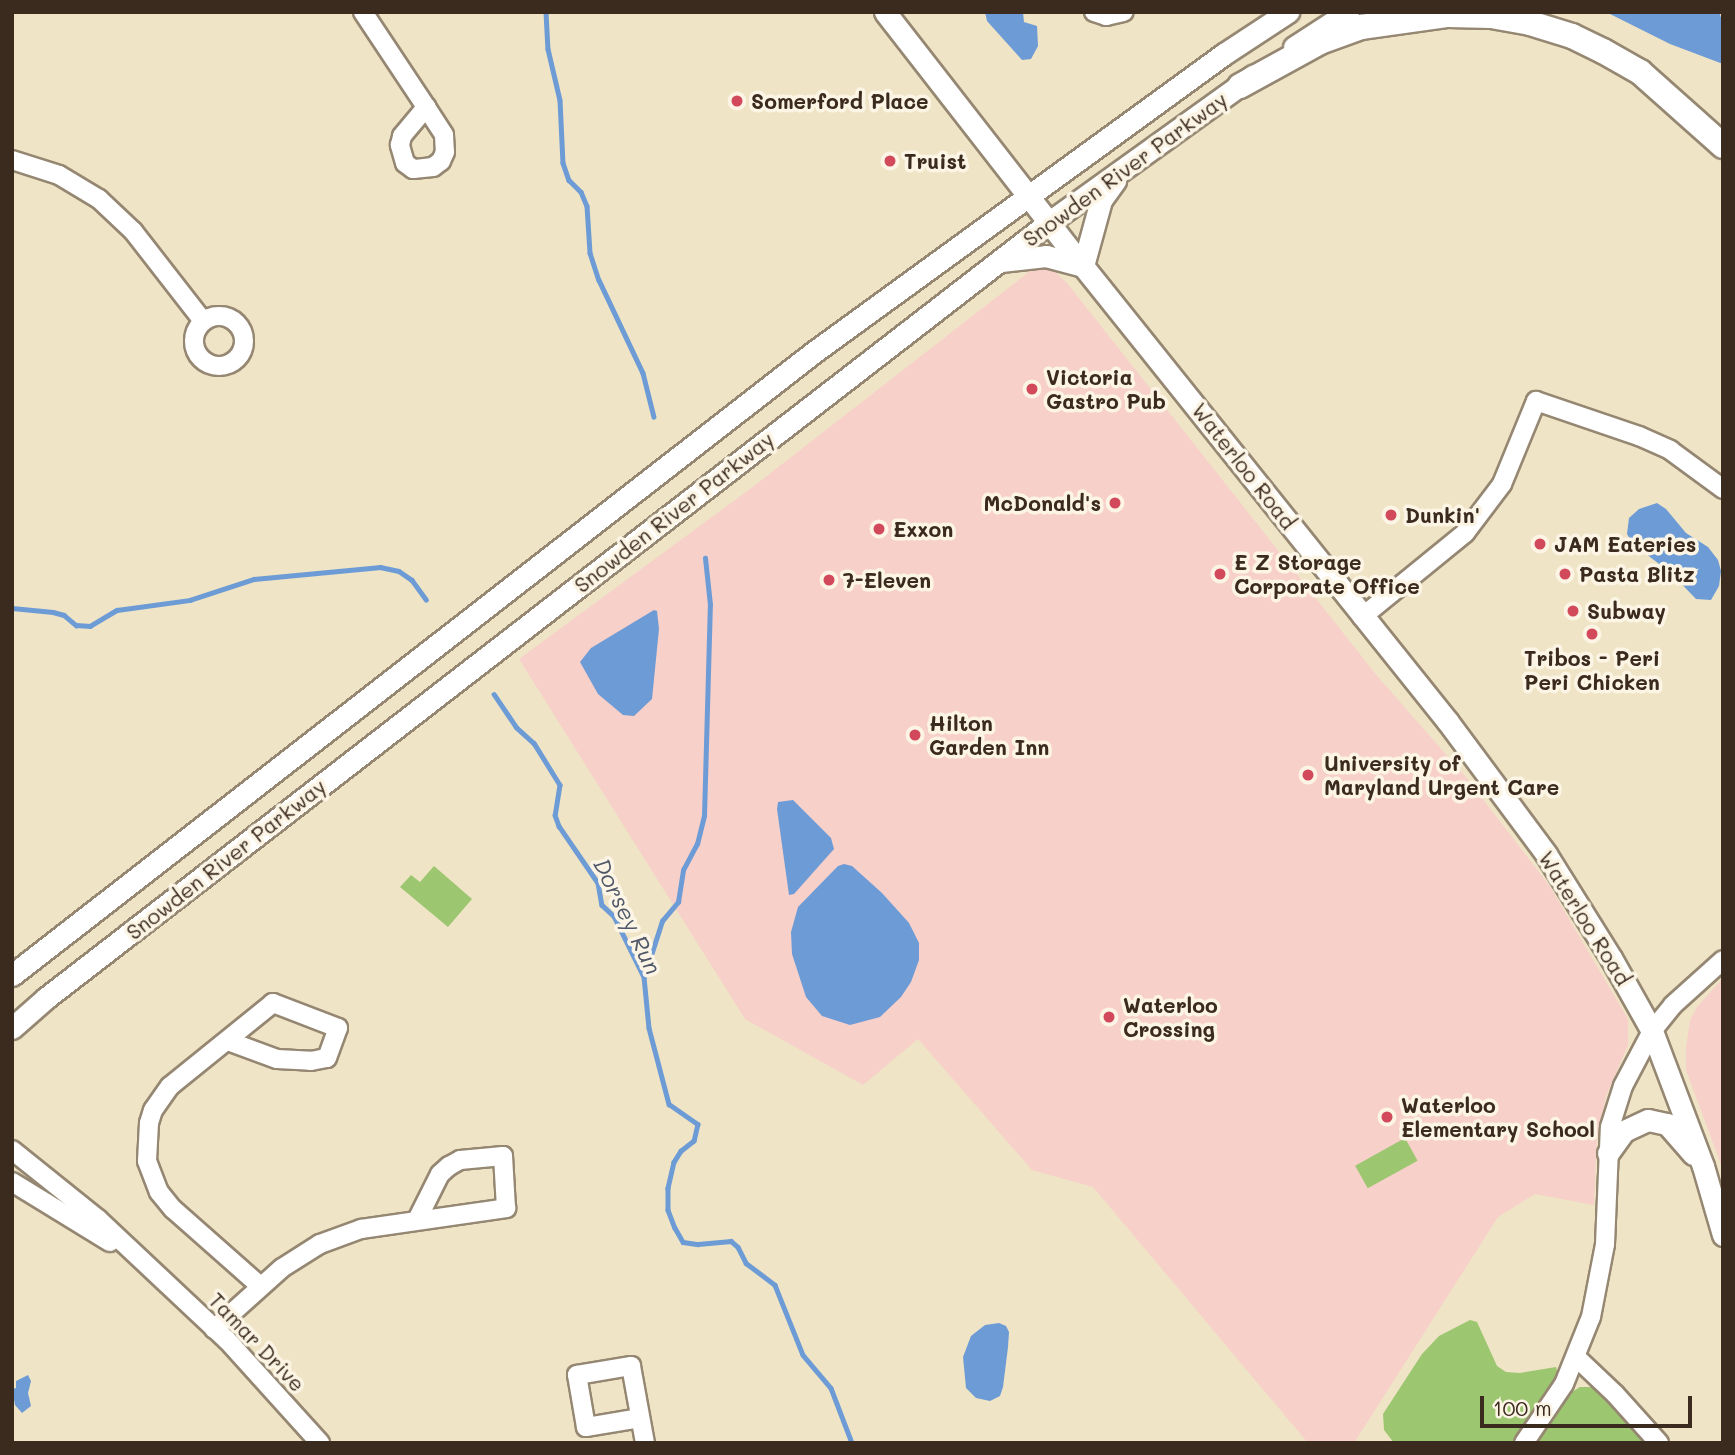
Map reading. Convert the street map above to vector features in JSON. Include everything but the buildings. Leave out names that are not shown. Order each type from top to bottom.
[{"type":"highway","points":[[1240,86],[1320,42],[1362,27],[1448,15],[1491,16],[1530,23],[1572,36],[1603,51],[1640,72],[1723,146]]},
{"type":"main road","name":"Waterloo Road","points":[[885,12],[1030,194],[1083,266],[1448,722],[1546,854],[1611,958],[1652,1031],[1703,1167],[1723,1235]]},
{"type":"main road","name":"Snowden River Parkway","points":[[12,975],[814,352],[1224,54],[1288,12]]},
{"type":"main road","name":"Snowden River Parkway","points":[[12,1028],[46,998],[1051,221],[1315,31],[1348,12]]},
{"type":"main road","points":[[999,261],[1046,256],[1083,266],[1101,200],[1123,169]]},
{"type":"main road","points":[[1608,1153],[1632,1125],[1658,1120],[1674,1131],[1703,1167]]},
{"type":"street","points":[[363,12],[426,107]]},
{"type":"street","points":[[1094,12],[1106,16],[1124,12]]},
{"type":"street","points":[[12,160],[60,175],[109,207],[133,231],[203,321]]},
{"type":"street","points":[[1362,617],[1432,562],[1472,524],[1502,484],[1536,401],[1639,436],[1670,450],[1723,489]]},
{"type":"street","points":[[1524,1443],[1564,1384],[1577,1359],[1591,1317],[1605,1244],[1608,1153],[1616,1102],[1652,1031],[1673,1005],[1723,960]]},
{"type":"street","points":[[228,1041],[277,1059],[311,1061],[327,1058],[338,1028],[273,1003],[161,1096],[149,1123],[147,1161],[159,1192],[173,1209],[260,1286]]},
{"type":"street","name":"Tamar Drive","points":[[12,1150],[98,1219],[159,1276],[214,1329],[320,1443]]},
{"type":"street","points":[[214,1329],[260,1286],[300,1254],[320,1244],[361,1229],[506,1208],[503,1156],[460,1160],[449,1166],[440,1174],[418,1220]]},
{"type":"street","name":"Tamar Drive","points":[[12,1182],[91,1229],[159,1276]]},
{"type":"street","points":[[1577,1359],[1615,1394],[1659,1443]]},
{"type":"street","points":[[640,1418],[645,1443]]},
{"type":"shaded area","points":[[1034,268],[1053,270],[1067,283],[1378,677],[1465,776],[1549,885],[1628,1019],[1628,1045],[1606,1096],[1597,1138],[1594,1205],[1535,1194],[1498,1217],[1354,1443],[1308,1443],[1093,1187],[1032,1170],[918,1039],[863,1085],[745,1019],[519,659],[754,486]]},
{"type":"shaded area","points":[[1723,978],[1723,1170],[1686,1070],[1686,1048],[1690,1020],[1697,1007]]},
{"type":"green space","points":[[434,866],[472,899],[448,927],[400,887],[411,875],[420,882]]},
{"type":"green space","points":[[1405,1138],[1418,1161],[1368,1188],[1355,1166]]},
{"type":"green space","points":[[1470,1320],[1477,1322],[1497,1366],[1506,1372],[1520,1373],[1556,1367],[1558,1374],[1555,1382],[1514,1443],[1394,1443],[1384,1430],[1383,1414],[1422,1354],[1439,1336]]},
{"type":"green space","points":[[1580,1387],[1594,1387],[1644,1443],[1533,1443],[1564,1397]]},
{"type":"water","points":[[985,12],[1023,12],[1024,22],[1037,26],[1038,46],[1031,59],[1022,60],[987,21]]},
{"type":"water","points":[[1606,12],[1719,12],[1723,23],[1723,64],[1670,44]]},
{"type":"water","points":[[1657,503],[1666,509],[1686,533],[1708,547],[1718,560],[1721,571],[1719,586],[1711,600],[1696,599],[1671,573],[1633,544],[1627,534],[1629,518],[1639,509]]},
{"type":"water","points":[[654,610],[657,611],[659,629],[652,699],[634,716],[623,715],[598,694],[580,662],[591,648]]},
{"type":"water","points":[[793,800],[831,838],[834,849],[794,894],[789,895],[777,809],[778,802]]},
{"type":"water","points":[[838,866],[852,866],[882,893],[909,923],[919,943],[919,960],[911,982],[901,997],[880,1017],[850,1025],[822,1016],[806,997],[792,954],[791,932],[798,907]]},
{"type":"water","points":[[999,1323],[1006,1326],[1009,1332],[1008,1347],[1000,1396],[990,1401],[976,1398],[966,1388],[963,1357],[971,1336],[985,1325]]},
{"type":"water","points":[[28,1375],[31,1381],[28,1393],[31,1406],[22,1413],[15,1405],[12,1389],[16,1388],[16,1381]]},
{"type":"waterway","points":[[546,12],[548,49],[560,100],[563,163],[569,180],[581,192],[587,206],[590,253],[599,280],[643,373],[654,417]]},
{"type":"waterway","points":[[644,977],[662,921],[678,902],[683,870],[697,844],[704,816],[710,605],[705,558]]},
{"type":"waterway","name":"Dorsey Run","points":[[12,608],[53,612],[64,615],[76,625],[90,626],[117,610],[190,600],[254,579],[380,567],[399,571],[412,580],[426,599]]},
{"type":"waterway","name":"Dorsey Run","points":[[494,694],[516,727],[534,743],[560,785],[555,815],[559,826],[598,883],[602,905],[614,916],[644,977],[649,1028],[669,1104],[698,1124],[694,1141],[681,1151],[674,1162],[668,1188],[668,1210],[675,1228],[683,1242],[698,1244],[731,1241],[738,1247],[746,1263],[775,1285],[803,1355],[831,1388],[852,1443]]},
{"type":"place","name":"Somerford Place","points":[[737,101]]},
{"type":"place","name":"Truist","points":[[890,161]]},
{"type":"place","name":"Victoria Gastro Pub","points":[[1032,389]]},
{"type":"place","name":"McDonald's","points":[[1115,503]]},
{"type":"place","name":"Dunkin'","points":[[1391,515]]},
{"type":"place","name":"Exxon","points":[[879,529]]},
{"type":"place","name":"JAM Eateries","points":[[1540,544]]},
{"type":"place","name":"E Z Storage Corporate Office","points":[[1220,574]]},
{"type":"place","name":"Pasta Blitz","points":[[1565,574]]},
{"type":"place","name":"7-Eleven","points":[[829,580]]},
{"type":"place","name":"Subway","points":[[1573,611]]},
{"type":"place","name":"Tribos - Peri Peri Chicken","points":[[1592,634]]},
{"type":"place","name":"Hilton Garden Inn","points":[[915,735]]},
{"type":"place","name":"University of Maryland Urgent Care","points":[[1308,775]]},
{"type":"place","name":"Waterloo Crossing","points":[[1109,1017]]},
{"type":"place","name":"Waterloo Elementary School","points":[[1387,1117]]}]
